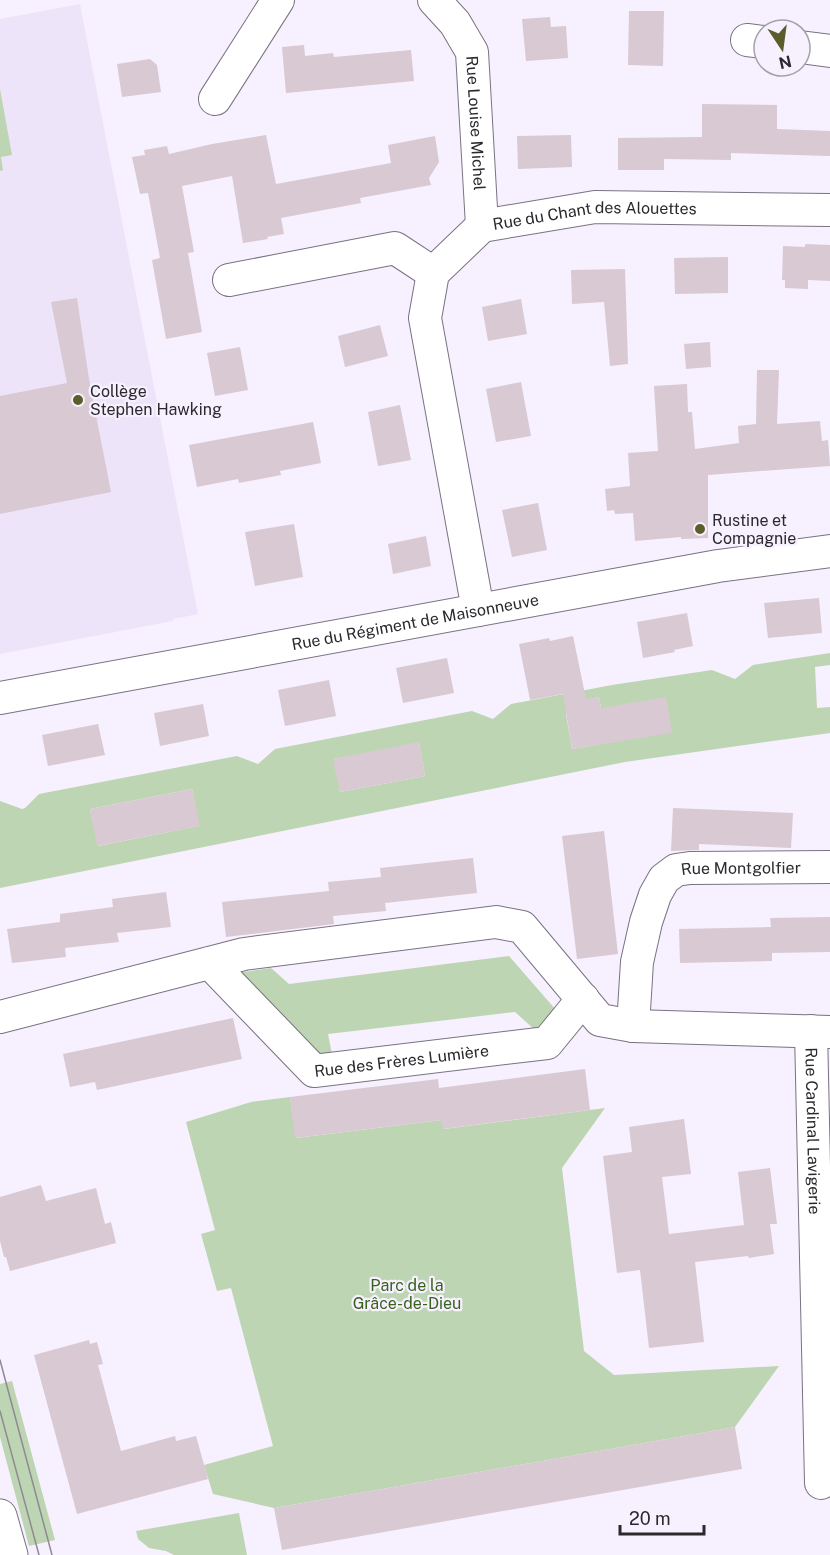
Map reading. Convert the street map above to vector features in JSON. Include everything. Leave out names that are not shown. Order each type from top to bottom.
[{"type":"street","points":[[215,99],[278,0]]},
{"type":"street","name":"Rue Louise Michel","points":[[434,0],[455,23],[472,52],[483,226]]},
{"type":"street","points":[[812,49],[830,51]]},
{"type":"street","name":"Rue du Chant des Alouettes","points":[[433,273],[483,226],[595,207],[830,210]]},
{"type":"street","points":[[229,280],[395,248],[433,273],[425,318],[478,610]]},
{"type":"street","name":"Rue du Régiment de Maisonneuve","points":[[0,698],[718,566],[830,551]]},
{"type":"street","name":"Rue Montgolfier","points":[[633,1026],[637,962],[646,922],[655,895],[664,879],[676,870],[690,868],[830,867]]},
{"type":"street","points":[[0,1017],[244,954],[496,922],[522,927],[600,1020],[633,1026],[820,1032]]},
{"type":"street","name":"Rue des Frères Lumière","points":[[210,963],[314,1071],[547,1043],[583,999]]},
{"type":"street","name":"Rue Cardinal Lavigerie","points":[[820,1032],[821,1484]]},
{"type":"street","points":[[0,1515],[11,1555]]},
{"type":"shaded area","name":"Collège Stephen Hawking","points":[[80,4],[198,614],[173,619],[173,621],[0,654],[0,19]]},
{"type":"green space","points":[[0,89],[12,155],[1,157],[3,170],[0,171]]},
{"type":"green space","points":[[830,653],[830,665],[815,667],[817,708],[830,707],[830,733],[625,762],[0,888],[0,801],[22,809],[39,794],[237,756],[258,764],[275,749],[472,711],[493,719],[511,704],[612,685],[712,670],[735,679],[753,665]],"holes":[[[599,697],[601,708],[672,732],[572,749],[566,714],[580,701]],[[419,743],[425,776],[340,792],[334,759]],[[192,789],[199,826],[98,846],[90,809]]]},
{"type":"green space","points":[[509,956],[556,1010],[535,1030],[515,1012],[328,1034],[332,1054],[316,1056],[238,973],[271,968],[289,984]]},
{"type":"green space","name":"Parc de la Grâce-de-Dieu","points":[[290,1097],[296,1138],[442,1120],[444,1129],[605,1108],[562,1168],[584,1351],[614,1375],[779,1366],[735,1427],[274,1508],[213,1494],[204,1465],[273,1446],[231,1288],[217,1291],[201,1234],[215,1230],[186,1122],[251,1102]]},
{"type":"green space","points":[[12,1381],[55,1540],[29,1546],[0,1437],[0,1384]]},
{"type":"green space","points":[[239,1513],[247,1555],[174,1555],[149,1548],[138,1539],[136,1531]]},
{"type":"building","points":[[629,11],[664,11],[663,66],[628,65]]},
{"type":"building","points":[[550,17],[551,27],[566,26],[568,58],[526,61],[522,19]]},
{"type":"building","points":[[304,45],[305,56],[333,53],[334,57],[411,50],[414,81],[286,93],[282,47]]},
{"type":"building","points":[[150,59],[157,65],[161,92],[122,97],[117,64]]},
{"type":"building","points":[[702,104],[777,105],[777,129],[830,131],[830,156],[731,153],[731,160],[664,159],[664,170],[618,170],[618,138],[702,137]]},
{"type":"building","points":[[266,135],[276,184],[391,163],[388,145],[435,136],[439,162],[429,178],[431,185],[360,198],[361,203],[281,218],[284,234],[243,243],[232,176],[182,186],[194,252],[188,253],[202,332],[166,339],[152,260],[160,258],[148,193],[140,194],[132,157],[145,155],[144,150],[167,146],[169,154]]},
{"type":"building","points":[[571,135],[572,167],[518,169],[517,136]]},
{"type":"building","points":[[805,244],[830,245],[830,281],[808,280],[808,289],[785,288],[785,280],[782,280],[783,246],[805,247]]},
{"type":"building","points":[[728,257],[728,293],[675,294],[674,258]]},
{"type":"building","points":[[625,269],[628,364],[610,366],[604,302],[572,304],[571,270]]},
{"type":"building","points":[[77,298],[89,379],[111,492],[0,514],[0,396],[67,383],[51,302]]},
{"type":"building","points":[[521,299],[527,334],[488,341],[482,307]]},
{"type":"building","points":[[380,325],[388,356],[345,367],[338,336]]},
{"type":"building","points":[[710,342],[711,367],[686,369],[684,344]]},
{"type":"building","points":[[240,347],[248,390],[215,396],[207,353]]},
{"type":"building","points":[[757,370],[779,370],[777,424],[820,421],[822,441],[828,440],[830,466],[708,475],[708,538],[681,539],[681,537],[635,541],[633,513],[615,514],[614,510],[607,511],[605,489],[630,486],[628,453],[658,451],[654,386],[687,384],[688,412],[692,412],[695,449],[739,443],[738,426],[756,424]]},
{"type":"building","points":[[521,382],[531,436],[496,442],[486,389]]},
{"type":"building","points":[[400,405],[411,460],[378,466],[368,412]]},
{"type":"building","points":[[313,422],[321,463],[280,471],[281,475],[239,483],[238,479],[197,487],[189,445]]},
{"type":"building","points":[[538,503],[547,550],[512,557],[502,510]]},
{"type":"building","points":[[294,524],[303,577],[255,586],[245,532]]},
{"type":"building","points":[[426,536],[431,566],[393,574],[388,544]]},
{"type":"building","points":[[819,598],[822,633],[768,638],[764,603]]},
{"type":"building","points":[[687,613],[693,646],[643,658],[637,622]]},
{"type":"building","points":[[573,636],[586,699],[599,697],[601,708],[666,697],[672,733],[572,749],[563,694],[530,700],[519,644]]},
{"type":"building","points":[[447,658],[454,693],[403,703],[396,668]]},
{"type":"building","points":[[329,680],[336,716],[285,726],[278,690]]},
{"type":"building","points":[[203,704],[209,736],[160,746],[154,713]]},
{"type":"building","points":[[98,724],[105,755],[48,766],[42,735]]},
{"type":"building","points":[[419,742],[425,776],[340,792],[333,759]]},
{"type":"building","points":[[192,789],[200,826],[97,846],[90,809]]},
{"type":"building","points":[[673,808],[793,813],[791,848],[699,844],[699,850],[671,851]]},
{"type":"building","points":[[604,831],[618,954],[577,959],[562,836]]},
{"type":"building","points":[[473,858],[477,893],[385,903],[386,911],[333,916],[334,924],[226,937],[222,902],[329,891],[328,882],[381,877],[380,868]]},
{"type":"building","points":[[166,892],[171,927],[117,933],[119,942],[65,948],[66,957],[12,963],[7,929],[60,922],[60,914],[113,907],[112,899]]},
{"type":"building","points":[[830,917],[830,952],[772,953],[772,961],[680,963],[679,929],[771,927],[770,918]]},
{"type":"building","points":[[233,1018],[242,1059],[97,1090],[95,1082],[70,1087],[63,1054]]},
{"type":"building","points":[[585,1069],[590,1110],[443,1129],[442,1120],[295,1138],[290,1097],[438,1079],[439,1088]]},
{"type":"building","points":[[684,1119],[691,1174],[662,1177],[669,1234],[744,1225],[738,1172],[770,1168],[777,1224],[770,1224],[774,1254],[695,1262],[704,1342],[649,1348],[640,1270],[617,1273],[603,1156],[632,1152],[629,1127]]},
{"type":"building","points":[[41,1185],[46,1201],[96,1188],[105,1224],[111,1222],[116,1243],[10,1271],[0,1241],[0,1197]]},
{"type":"building","points":[[89,1340],[90,1344],[97,1342],[103,1364],[98,1365],[121,1451],[175,1436],[176,1441],[196,1436],[208,1479],[77,1514],[34,1355]]},
{"type":"building","points":[[735,1427],[742,1469],[282,1550],[274,1508]]},
{"type":"tram line","points":[[0,1360],[52,1555]]},
{"type":"tram line","points":[[0,1411],[39,1555]]},
{"type":"place","name":"Collège Stephen Hawking","points":[[78,400]]},
{"type":"place","name":"Rustine et Compagnie","points":[[700,529]]}]
